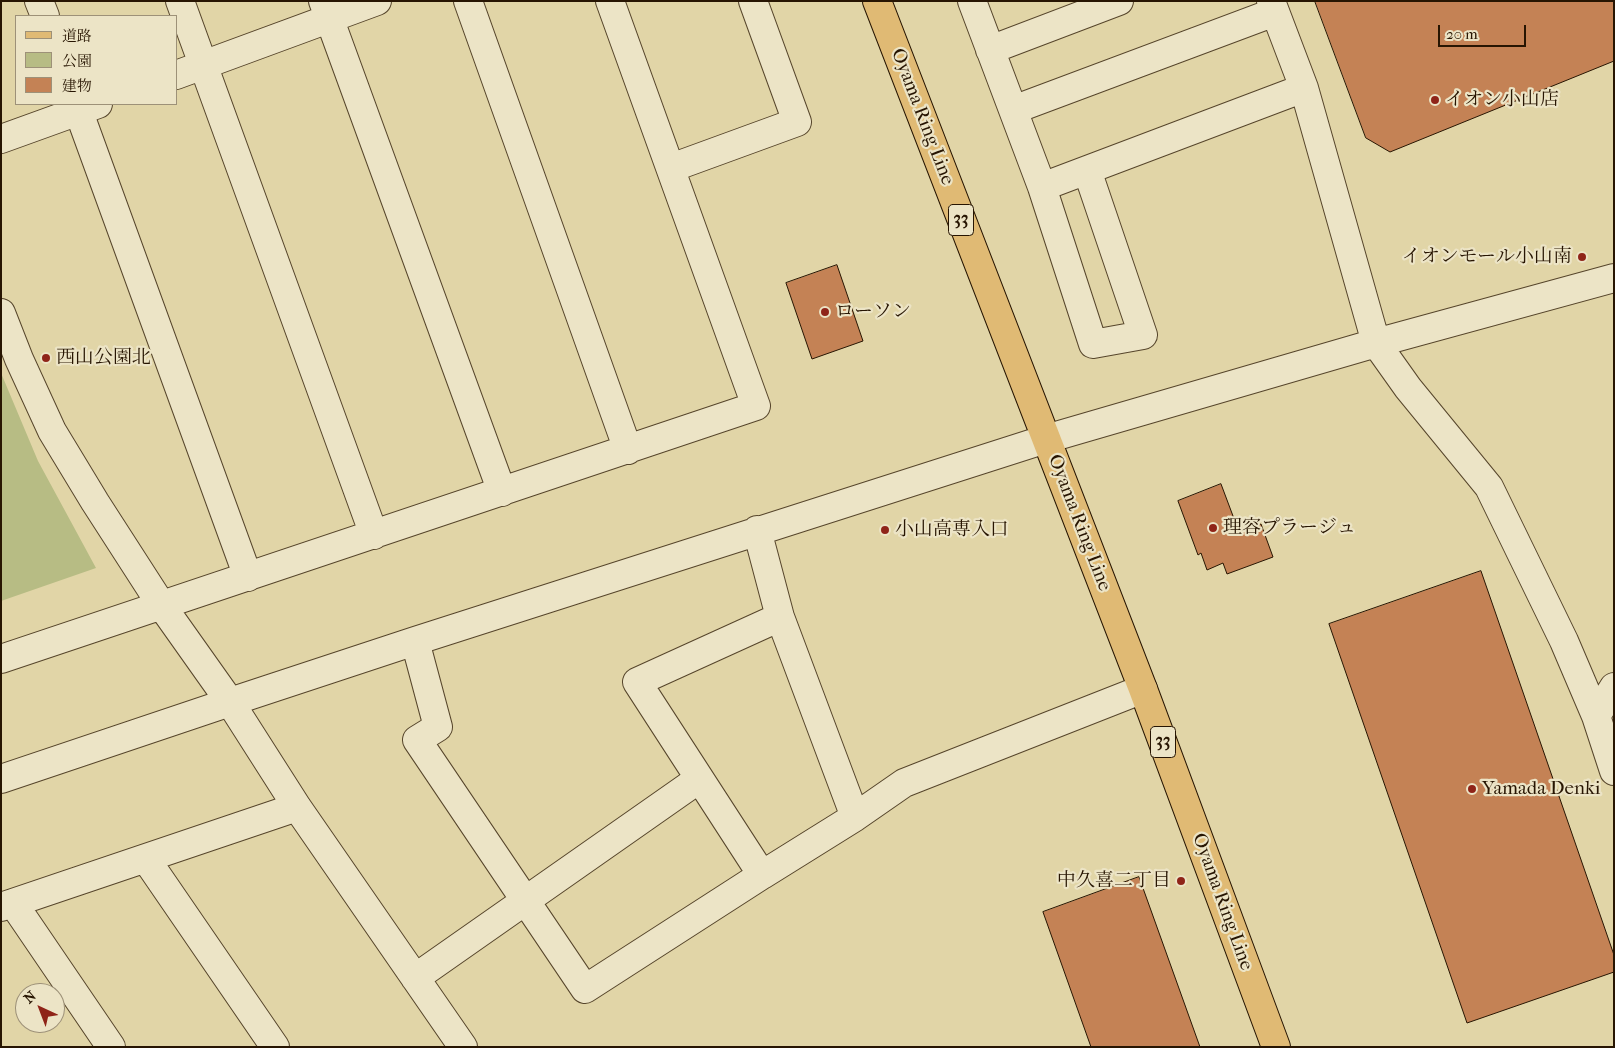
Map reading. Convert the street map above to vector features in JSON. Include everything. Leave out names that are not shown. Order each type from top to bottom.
[{"type":"main road","name":"Oyama Ring Line","points":[[876,1],[1143,689],[1276,1047]]},
{"type":"street","points":[[40,1],[45,15]]},
{"type":"street","points":[[180,1],[374,535]]},
{"type":"street","points":[[178,74],[326,10],[377,1]]},
{"type":"street","points":[[468,1],[628,450]]},
{"type":"street","points":[[1,659],[756,406],[610,1]]},
{"type":"street","points":[[671,168],[797,122],[753,1]]},
{"type":"street","points":[[972,1],[1042,187],[1093,344],[1143,335],[1087,170]]},
{"type":"street","points":[[990,50],[1119,1]]},
{"type":"street","points":[[1013,110],[1273,7],[1304,88],[1376,344],[1408,388],[1489,487],[1564,641],[1596,716],[1614,770]]},
{"type":"street","points":[[326,10],[502,492]]},
{"type":"street","points":[[1042,187],[1304,88]]},
{"type":"street","points":[[1,139],[84,106],[248,577]]},
{"type":"street","points":[[1,779],[415,641],[1046,438],[1614,278]]},
{"type":"street","points":[[1,313],[19,359],[52,431],[94,502],[162,606],[230,702],[298,807],[463,1047]]},
{"type":"street","points":[[757,530],[780,617],[855,817]]},
{"type":"street","points":[[762,875],[637,682],[780,617]]},
{"type":"street","points":[[415,641],[438,727],[417,740],[585,989],[855,817],[904,783],[1143,689]]},
{"type":"street","points":[[1596,716],[1614,687]]},
{"type":"street","points":[[415,978],[699,779]]},
{"type":"street","points":[[111,1047],[7,905],[298,807]]},
{"type":"street","points":[[146,858],[275,1047]]},
{"type":"green space","points":[[1,373],[38,461],[96,568],[1,601]]},
{"type":"building","name":"イオン小山店","points":[[1315,1],[1614,1],[1614,61],[1390,152],[1366,138]]},
{"type":"building","name":"ローソン","points":[[837,265],[863,341],[812,359],[786,283]]},
{"type":"building","name":"理容プラージュ","points":[[1221,484],[1239,532],[1261,524],[1273,557],[1227,574],[1223,563],[1207,570],[1201,553],[1198,555],[1178,501]]},
{"type":"building","name":"Yamada Denki","points":[[1481,571],[1614,955],[1614,972],[1467,1023],[1329,624]]},
{"type":"building","points":[[1139,877],[1200,1047],[1091,1047],[1043,912]]},
{"type":"place","name":"イオン小山店","points":[[1435,100]]},
{"type":"place","name":"イオンモール小山南","points":[[1582,257]]},
{"type":"place","name":"ローソン","points":[[825,312]]},
{"type":"place","name":"西山公園北","points":[[46,358]]},
{"type":"place","name":"理容プラージュ","points":[[1213,528]]},
{"type":"place","name":"小山高専入口","points":[[885,530]]},
{"type":"place","name":"Yamada Denki","points":[[1472,789]]},
{"type":"place","name":"中久喜二丁目","points":[[1181,881]]}]
